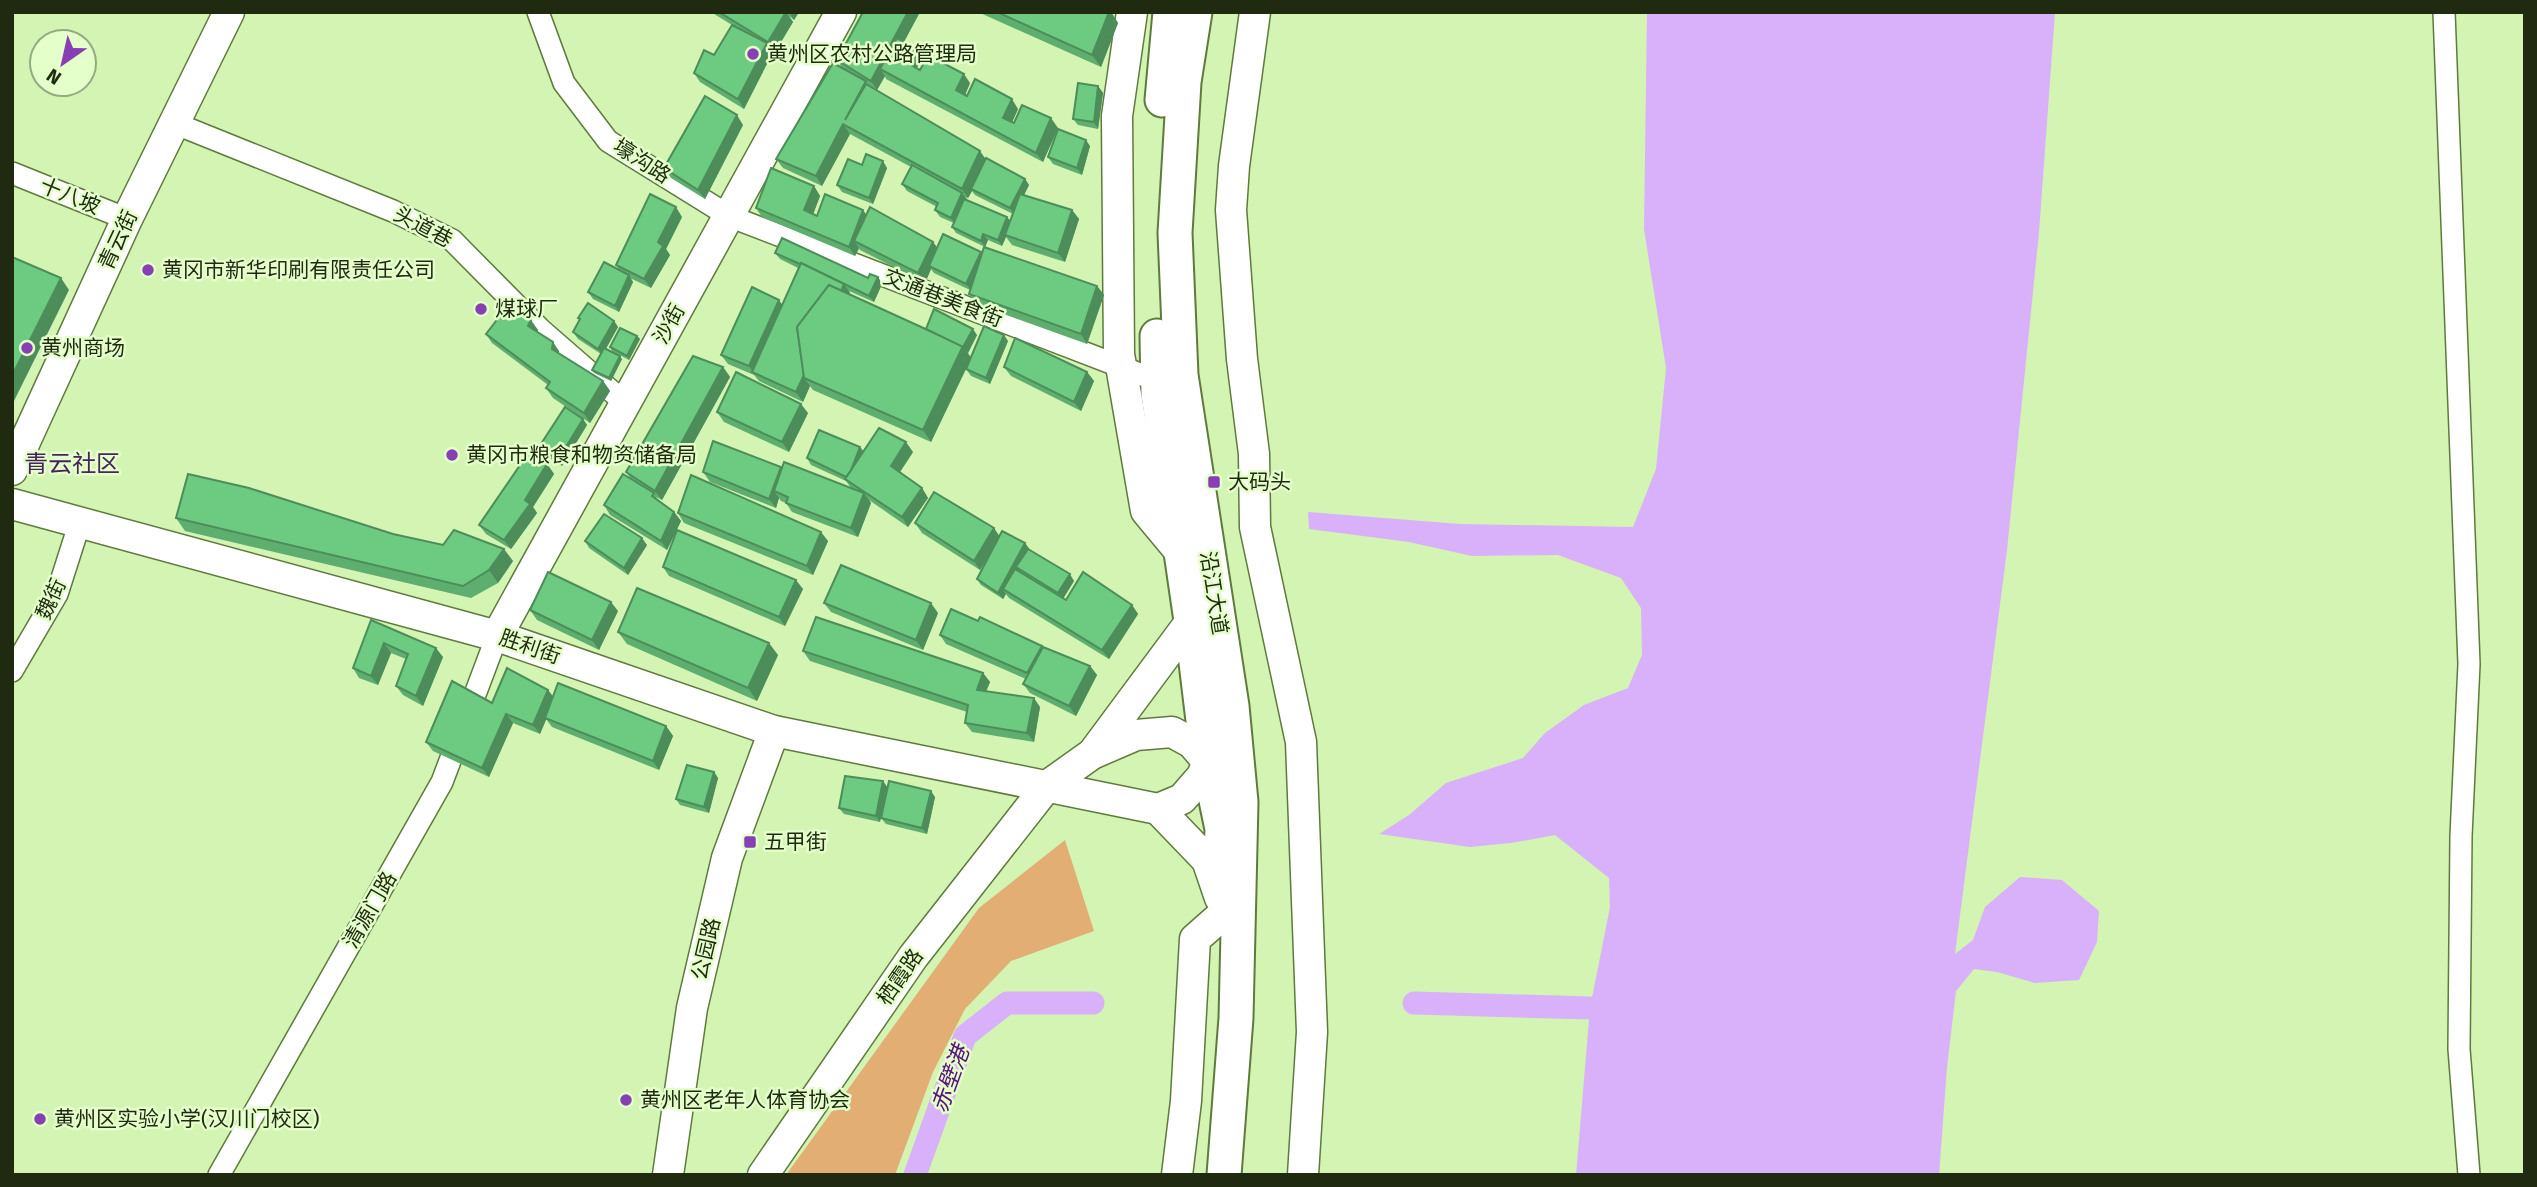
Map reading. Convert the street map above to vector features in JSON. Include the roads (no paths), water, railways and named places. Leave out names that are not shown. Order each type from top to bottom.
[{"type":"main road","name":"沿江大道","points":[[1170,12],[1157,180],[1158,381],[1208,762],[1222,829],[1217,1036],[1205,1175]]},
{"type":"main road","name":"沿江大道","points":[[1195,12],[1184,82],[1175,233],[1181,375],[1232,706],[1241,802],[1236,1018],[1224,1175]]},
{"type":"street","name":"青云街","points":[[12,470],[127,219],[229,12]]},
{"type":"street","name":"壕沟路","points":[[538,12],[564,83],[608,141],[729,216]]},
{"type":"street","name":"沙街","points":[[497,635],[841,12]]},
{"type":"street","points":[[1132,12],[1117,116],[1119,354],[1146,511],[1181,553]]},
{"type":"street","points":[[1255,12],[1234,166],[1231,210],[1242,359],[1254,454],[1255,527],[1301,742],[1312,1032],[1303,1175]]},
{"type":"street","points":[[2444,12],[2469,664],[2461,836],[2459,1049],[2469,1175]]},
{"type":"street","name":"头道巷","points":[[174,123],[393,211],[453,240],[540,329],[625,403]]},
{"type":"street","name":"十八坡","points":[[12,173],[127,219]]},
{"type":"street","name":"交通巷美食街","points":[[729,216],[1158,381]]},
{"type":"street","name":"胜利街","points":[[12,504],[497,635],[774,731],[1158,808]]},
{"type":"street","name":"魏街","points":[[12,671],[57,594],[80,522]]},
{"type":"street","points":[[1092,754],[1191,621]]},
{"type":"street","name":"清源门路","points":[[219,1175],[443,782],[497,635]]},
{"type":"street","name":"公园路","points":[[668,1175],[692,1008],[721,883],[727,858],[774,731]]},
{"type":"street","points":[[1092,754],[1136,735],[1171,732],[1192,743],[1241,802]]},
{"type":"street","name":"栖霞路","points":[[763,1175],[913,957],[1047,786],[1092,754]]},
{"type":"street","points":[[1177,1175],[1186,1101],[1195,939],[1220,907],[1207,860],[1158,808],[1182,799],[1202,776],[1208,762]]},
{"type":"waterway","name":"赤壁港","points":[[915,1175],[965,1036],[1007,1003],[1093,1003]]},
{"type":"waterway","points":[[1414,1003],[1590,1008]]},
{"type":"place","name":"黄州区农村公路管理局","points":[[753,54]]},
{"type":"place","name":"黄冈市新华印刷有限责任公司","points":[[148,270]]},
{"type":"place","name":"煤球厂","points":[[481,309]]},
{"type":"place","name":"黄州商场","points":[[27,348]]},
{"type":"place","name":"黄冈市粮食和物资储备局","points":[[452,455]]},
{"type":"place","name":"大码头","points":[[1214,482]]},
{"type":"place","name":"五甲街","points":[[750,842]]},
{"type":"place","name":"黄州区老年人体育协会","points":[[626,1100]]},
{"type":"place","name":"黄州区实验小学(汉川门校区)","points":[[40,1119]]},
{"type":"district","name":"青云社区","points":[[72,464]]}]
